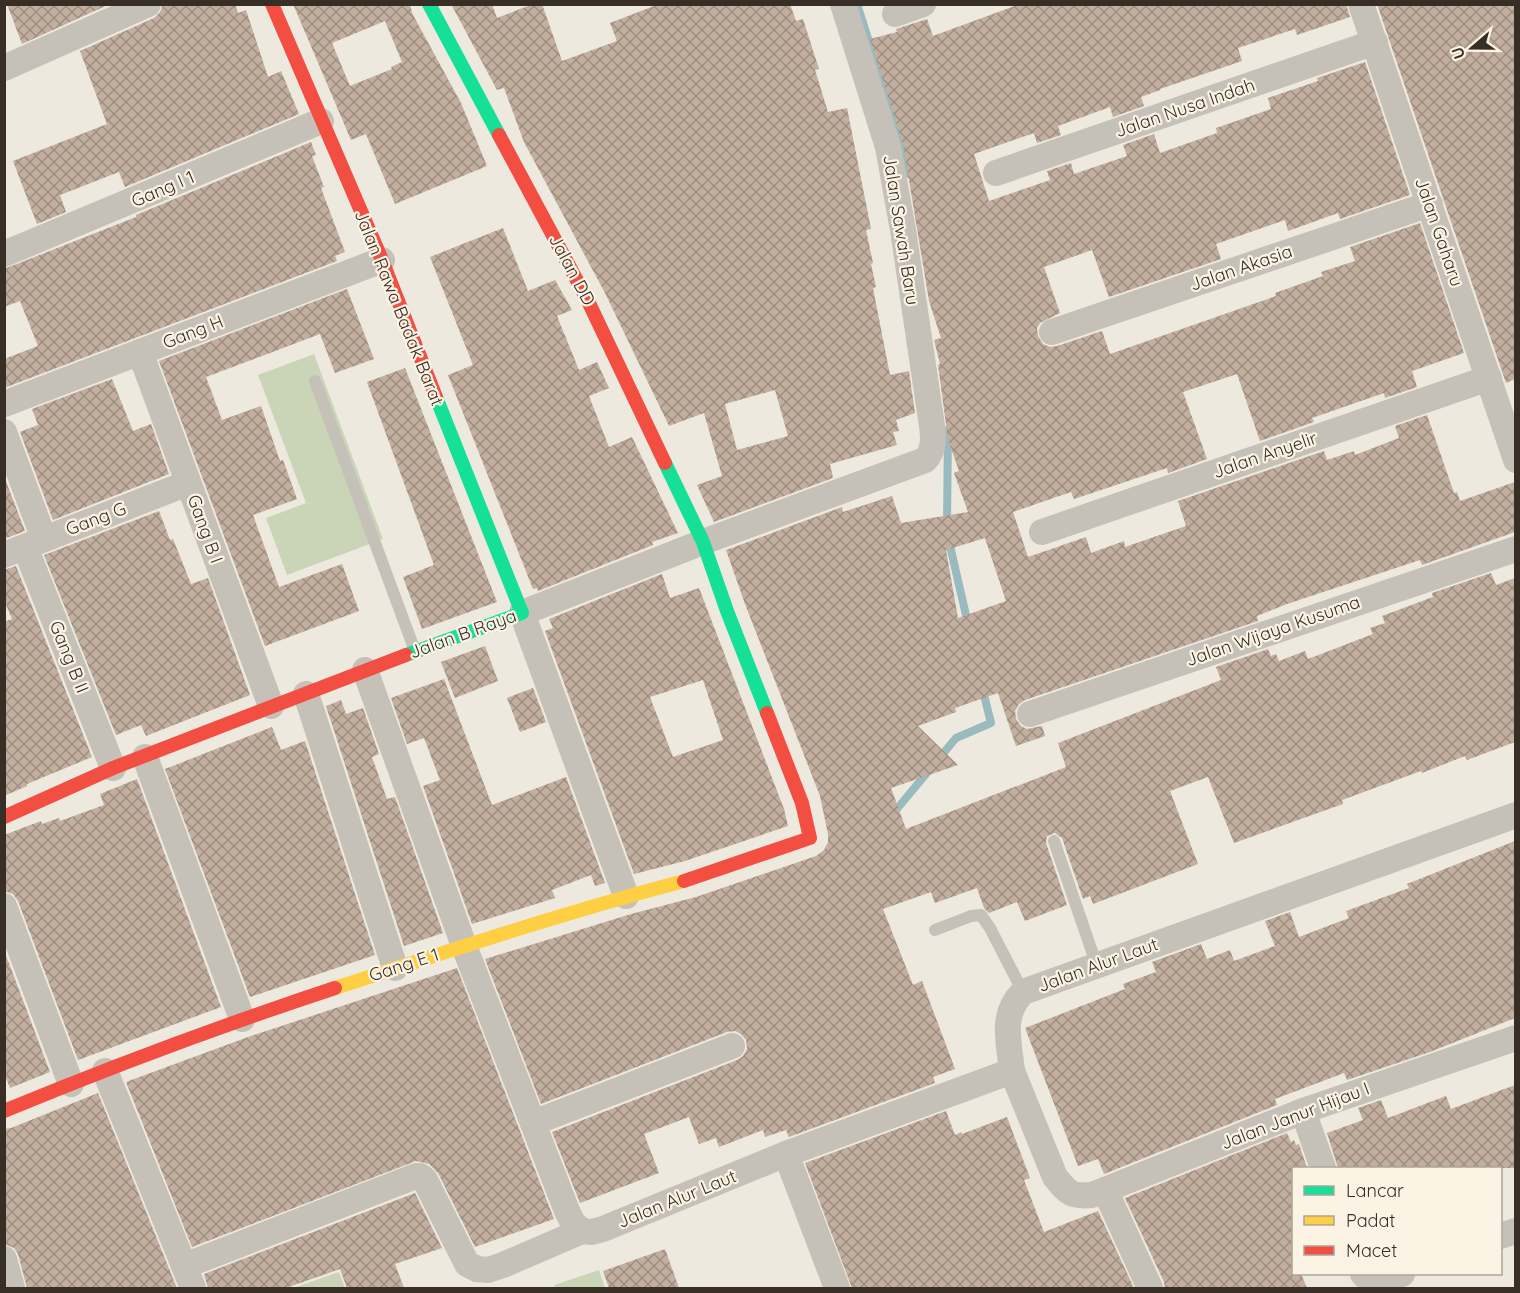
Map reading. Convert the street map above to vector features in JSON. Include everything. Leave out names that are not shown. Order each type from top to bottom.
[{"type":"street","points":[[4,68],[148,4]]},
{"type":"street","name":"Jalan Rawa Badak Barat","points":[[272,4],[382,260],[522,613]]},
{"type":"street","name":"Jalan DD","points":[[429,4],[588,301],[703,542],[727,611],[802,803],[810,838]]},
{"type":"street","name":"Jalan Sawah Baru","points":[[843,4],[888,147],[903,230],[933,435],[930,455],[914,464]]},
{"type":"street","points":[[895,14],[923,4]]},
{"type":"street","name":"Jalan Gaharu","points":[[1361,4],[1515,460]]},
{"type":"street","name":"Jalan Nusa Indah","points":[[996,173],[1375,42]]},
{"type":"street","name":"Gang I 1","points":[[4,254],[321,122]]},
{"type":"street","name":"Jalan Akasia","points":[[1052,332],[1430,204]]},
{"type":"street","name":"Gang H","points":[[4,404],[382,260]]},
{"type":"street","name":"Gang B I","points":[[140,352],[271,706]]},
{"type":"street","name":"Jalan Anyelir","points":[[1042,532],[1489,378]]},
{"type":"street","name":"Gang B II","points":[[4,432],[24,547],[113,768]]},
{"type":"street","name":"Jalan B Raya","points":[[4,817],[113,768],[146,757],[271,706],[914,464]]},
{"type":"street","name":"Gang G","points":[[24,547],[188,483]]},
{"type":"street","name":"Jalan Wijaya Kusuma","points":[[1030,714],[1515,549]]},
{"type":"street","points":[[522,613],[626,896]]},
{"type":"street","points":[[365,670],[464,946],[567,1211],[573,1223],[582,1231]]},
{"type":"street","points":[[306,694],[395,968]]},
{"type":"street","points":[[146,757],[242,1019]]},
{"type":"street","name":"Jalan Alur Laut","points":[[188,1277],[416,1176],[425,1180],[467,1264],[477,1269],[488,1270],[503,1265],[582,1231],[591,1232],[603,1229],[786,1154],[1012,1071],[1009,1011],[1014,1001],[1023,992],[1515,814]]},
{"type":"street","name":"Gang E 1","points":[[4,1112],[70,1084],[242,1019],[464,946],[626,896],[690,879],[810,838]]},
{"type":"street","points":[[4,906],[70,1084]]},
{"type":"street","name":"Jalan Janur Hijau I","points":[[1012,1071],[1055,1177],[1066,1190],[1076,1196],[1092,1195],[1303,1111],[1515,1038]]},
{"type":"street","points":[[533,1123],[732,1046]]},
{"type":"street","points":[[105,1071],[188,1277]]},
{"type":"street","points":[[1303,1111],[1323,1167]]},
{"type":"street","points":[[786,1154],[837,1288]]},
{"type":"street","points":[[1105,1190],[1150,1288]]},
{"type":"street","points":[[4,1259],[12,1288]]},
{"type":"street","points":[[1372,1281],[1398,1275]]},
{"type":"lane","points":[[315,381],[416,652]]},
{"type":"lane","points":[[1054,841],[1097,966]]},
{"type":"lane","points":[[935,930],[972,916],[981,915],[1023,992]]},
{"type":"green space","points":[[314,354],[383,539],[287,575],[266,518],[306,503],[258,375]]},
{"type":"green space","points":[[599,1270],[605,1288],[555,1288],[554,1285]]},
{"type":"green space","points":[[339,1272],[345,1288],[293,1288]]},
{"type":"building","points":[[7,4],[110,4],[22,44]]},
{"type":"building","points":[[163,4],[235,4],[238,13],[246,10],[268,77],[281,71],[299,114],[125,187],[119,172],[60,195],[66,212],[37,224],[13,161],[107,124],[80,51],[154,18],[160,12]]},
{"type":"building","points":[[293,4],[410,4],[412,13],[461,103],[487,166],[395,204],[366,134],[351,140]],"holes":[[[385,21],[402,62],[391,67],[392,69],[350,86],[332,43]]]},
{"type":"building","points":[[451,4],[492,4],[497,18],[533,4],[542,4],[562,61],[617,41],[610,23],[659,4],[790,4],[796,21],[803,19],[819,69],[815,70],[828,112],[847,108],[871,229],[866,230],[876,287],[873,288],[890,375],[909,371],[915,413],[896,420],[899,431],[893,432],[897,445],[830,464],[833,478],[714,522],[697,485],[722,476],[704,413],[669,426],[605,293],[524,142],[504,88],[497,90]],"holes":[[[775,390],[788,436],[737,450],[725,404]]]},
{"type":"building","points":[[1020,4],[1346,4],[1350,17],[1297,35],[1295,29],[1238,48],[1242,61],[1141,97],[1144,106],[1113,117],[1110,107],[1058,126],[1061,135],[1037,143],[1034,133],[974,154],[989,201],[1050,180],[1047,171],[1071,163],[1074,174],[1127,156],[1123,145],[1154,134],[1160,153],[1217,133],[1216,128],[1271,109],[1268,98],[1365,62],[1410,195],[1340,219],[1338,213],[1288,231],[1285,220],[1216,244],[1221,259],[1109,297],[1092,250],[1044,267],[1060,313],[1040,323],[1037,328],[1038,336],[1043,344],[1050,347],[1102,331],[1110,354],[1276,296],[1275,293],[1323,276],[1321,272],[1355,261],[1350,247],[1420,223],[1464,353],[1412,371],[1417,387],[1385,398],[1384,393],[1312,418],[1314,422],[1260,441],[1237,374],[1183,392],[1207,459],[1168,473],[1167,468],[1074,499],[1071,492],[1013,512],[1028,557],[1086,537],[1091,553],[1124,541],[1125,547],[1186,526],[1178,501],[1324,451],[1327,460],[1354,451],[1355,455],[1399,438],[1395,426],[1427,415],[1454,493],[1457,492],[1460,501],[1515,482],[1515,532],[1422,565],[1420,560],[1287,604],[1257,616],[1258,621],[1025,700],[1015,711],[1016,719],[1021,726],[1027,729],[1042,726],[1045,736],[1016,746],[998,693],[955,708],[956,712],[918,726],[958,765],[891,788],[906,829],[1066,767],[1058,743],[1221,680],[1216,667],[1268,649],[1271,656],[1276,654],[1279,661],[1305,651],[1308,659],[1373,634],[1370,628],[1385,623],[1382,616],[1433,597],[1432,593],[1491,573],[1496,585],[1515,578],[1515,742],[1467,760],[1465,756],[1422,773],[1421,771],[1342,800],[1343,804],[1234,843],[1208,777],[1170,791],[1198,864],[1093,904],[1090,896],[1083,899],[1062,838],[1055,833],[1047,836],[1046,843],[1067,905],[1025,921],[1017,902],[989,913],[984,908],[977,888],[935,903],[931,892],[883,909],[913,985],[922,981],[955,1069],[933,1077],[935,1083],[789,1137],[786,1130],[765,1137],[763,1130],[719,1147],[716,1138],[699,1144],[689,1117],[644,1134],[659,1173],[580,1203],[552,1132],[737,1060],[747,1049],[746,1040],[735,1031],[727,1032],[541,1104],[485,959],[631,914],[696,897],[816,856],[824,850],[828,842],[828,834],[820,796],[726,550],[842,507],[843,512],[892,496],[901,523],[968,512],[954,473],[959,471],[948,439],[938,365],[940,364],[934,340],[941,338],[929,301],[903,144],[870,39],[897,32],[896,29],[927,19],[933,36]],"holes":[[[985,538],[1006,601],[958,618],[946,550]]]},
{"type":"building","points":[[1377,4],[1515,4],[1515,379],[1506,383]]},
{"type":"building","points":[[311,142],[316,155],[312,156],[324,187],[321,188],[345,252],[335,256],[337,261],[4,388],[4,359],[38,346],[20,301],[4,307],[4,269],[136,217],[136,215]]},
{"type":"building","points":[[503,228],[528,291],[555,280],[572,310],[557,316],[579,370],[597,362],[609,388],[589,396],[609,447],[632,437],[678,533],[538,591],[537,588],[533,589],[448,375],[473,365],[430,257]]},
{"type":"building","points":[[347,289],[374,359],[335,373],[320,334],[206,377],[222,420],[261,406],[280,461],[283,460],[297,499],[253,515],[279,587],[342,564],[359,611],[265,646],[159,361]]},
{"type":"building","points":[[405,368],[497,602],[422,629],[403,577],[434,565],[367,382]]},
{"type":"building","points":[[112,379],[133,431],[151,424],[169,474],[53,520],[20,432],[38,425],[32,409]]},
{"type":"building","points":[[4,476],[25,531],[4,539]]},
{"type":"building","points":[[159,511],[191,584],[208,578],[250,695],[146,736],[141,725],[116,735],[44,555]]},
{"type":"building","points":[[16,566],[92,757],[4,796],[4,622],[12,619],[4,600],[4,570]]},
{"type":"building","points":[[662,574],[670,598],[699,588],[784,809],[788,826],[685,861],[634,874],[545,631],[553,628],[549,619]],"holes":[[[703,680],[723,740],[673,757],[650,697]]]},
{"type":"building","points":[[485,646],[498,681],[455,698],[441,662]]},
{"type":"building","points":[[444,679],[492,805],[566,777],[605,883],[595,886],[591,875],[552,890],[555,898],[472,924],[423,786],[440,780],[424,738],[407,744],[391,698]]},
{"type":"building","points":[[533,688],[546,722],[520,732],[507,698]]},
{"type":"building","points":[[341,700],[346,714],[363,708],[379,754],[372,757],[387,799],[395,797],[443,933],[404,946],[326,706]]},
{"type":"building","points":[[272,727],[281,750],[305,741],[375,955],[250,997],[165,769]]},
{"type":"building","points":[[137,779],[221,1007],[78,1060],[18,901],[13,894],[4,891],[4,835],[41,821],[42,824],[59,818],[60,821],[104,805],[100,794]]},
{"type":"building","points":[[1515,841],[1515,1018],[1430,1052],[1347,1080],[1344,1073],[1275,1099],[1277,1105],[1104,1174],[1098,1159],[1078,1166],[1025,1028],[1125,989],[1123,984],[1156,972],[1152,962],[1201,944],[1207,959],[1230,950],[1234,961],[1275,946],[1265,921],[1290,912],[1299,937],[1349,918],[1346,911],[1409,888],[1407,884]]},
{"type":"building","points":[[4,950],[50,1072],[10,1088],[4,1073]]},
{"type":"building","points":[[457,968],[554,1219],[475,1247],[438,1173],[429,1164],[416,1161],[192,1247],[126,1082],[248,1037]]},
{"type":"building","points":[[1515,1085],[1515,1168],[1338,1167],[1327,1133],[1363,1120],[1358,1108],[1381,1100],[1388,1118],[1446,1096],[1451,1109]]},
{"type":"building","points":[[98,1093],[177,1288],[27,1288],[18,1254],[14,1248],[4,1244],[4,1129]]},
{"type":"building","points":[[946,1111],[955,1135],[1007,1117],[1030,1178],[1024,1180],[1044,1232],[1098,1211],[1134,1288],[852,1288],[805,1163]]},
{"type":"building","points":[[1287,1133],[1291,1142],[1294,1140],[1296,1145],[1299,1144],[1307,1167],[1292,1167],[1292,1275],[1301,1275],[1307,1288],[1165,1288],[1125,1198]]},
{"type":"building","points":[[415,1193],[442,1248],[395,1264],[404,1288],[347,1288],[340,1269],[286,1288],[208,1288],[204,1274]]},
{"type":"building","points":[[665,1249],[679,1288],[609,1288],[603,1271]]},
{"type":"waterway","points":[[857,4],[909,174]]},
{"type":"waterway","points":[[947,525],[948,430]]},
{"type":"waterway","points":[[948,537],[968,624]]},
{"type":"waterway","points":[[891,816],[956,738],[991,723],[982,687]]},
{"type":"traffic: fast","points":[[429,4],[499,135]]},
{"type":"traffic: fast","points":[[406,655],[522,613],[436,397]]},
{"type":"traffic: fast","points":[[665,463],[703,542],[767,713]]},
{"type":"traffic: slow","points":[[335,988],[553,918],[684,881]]},
{"type":"traffic: jam","points":[[272,4],[382,260],[436,397]]},
{"type":"traffic: jam","points":[[499,135],[588,301],[665,463]]},
{"type":"traffic: jam","points":[[4,817],[113,768],[406,655]]},
{"type":"traffic: jam","points":[[684,881],[810,838],[802,803],[767,713]]},
{"type":"traffic: jam","points":[[4,1111],[168,1046],[335,988]]}]
